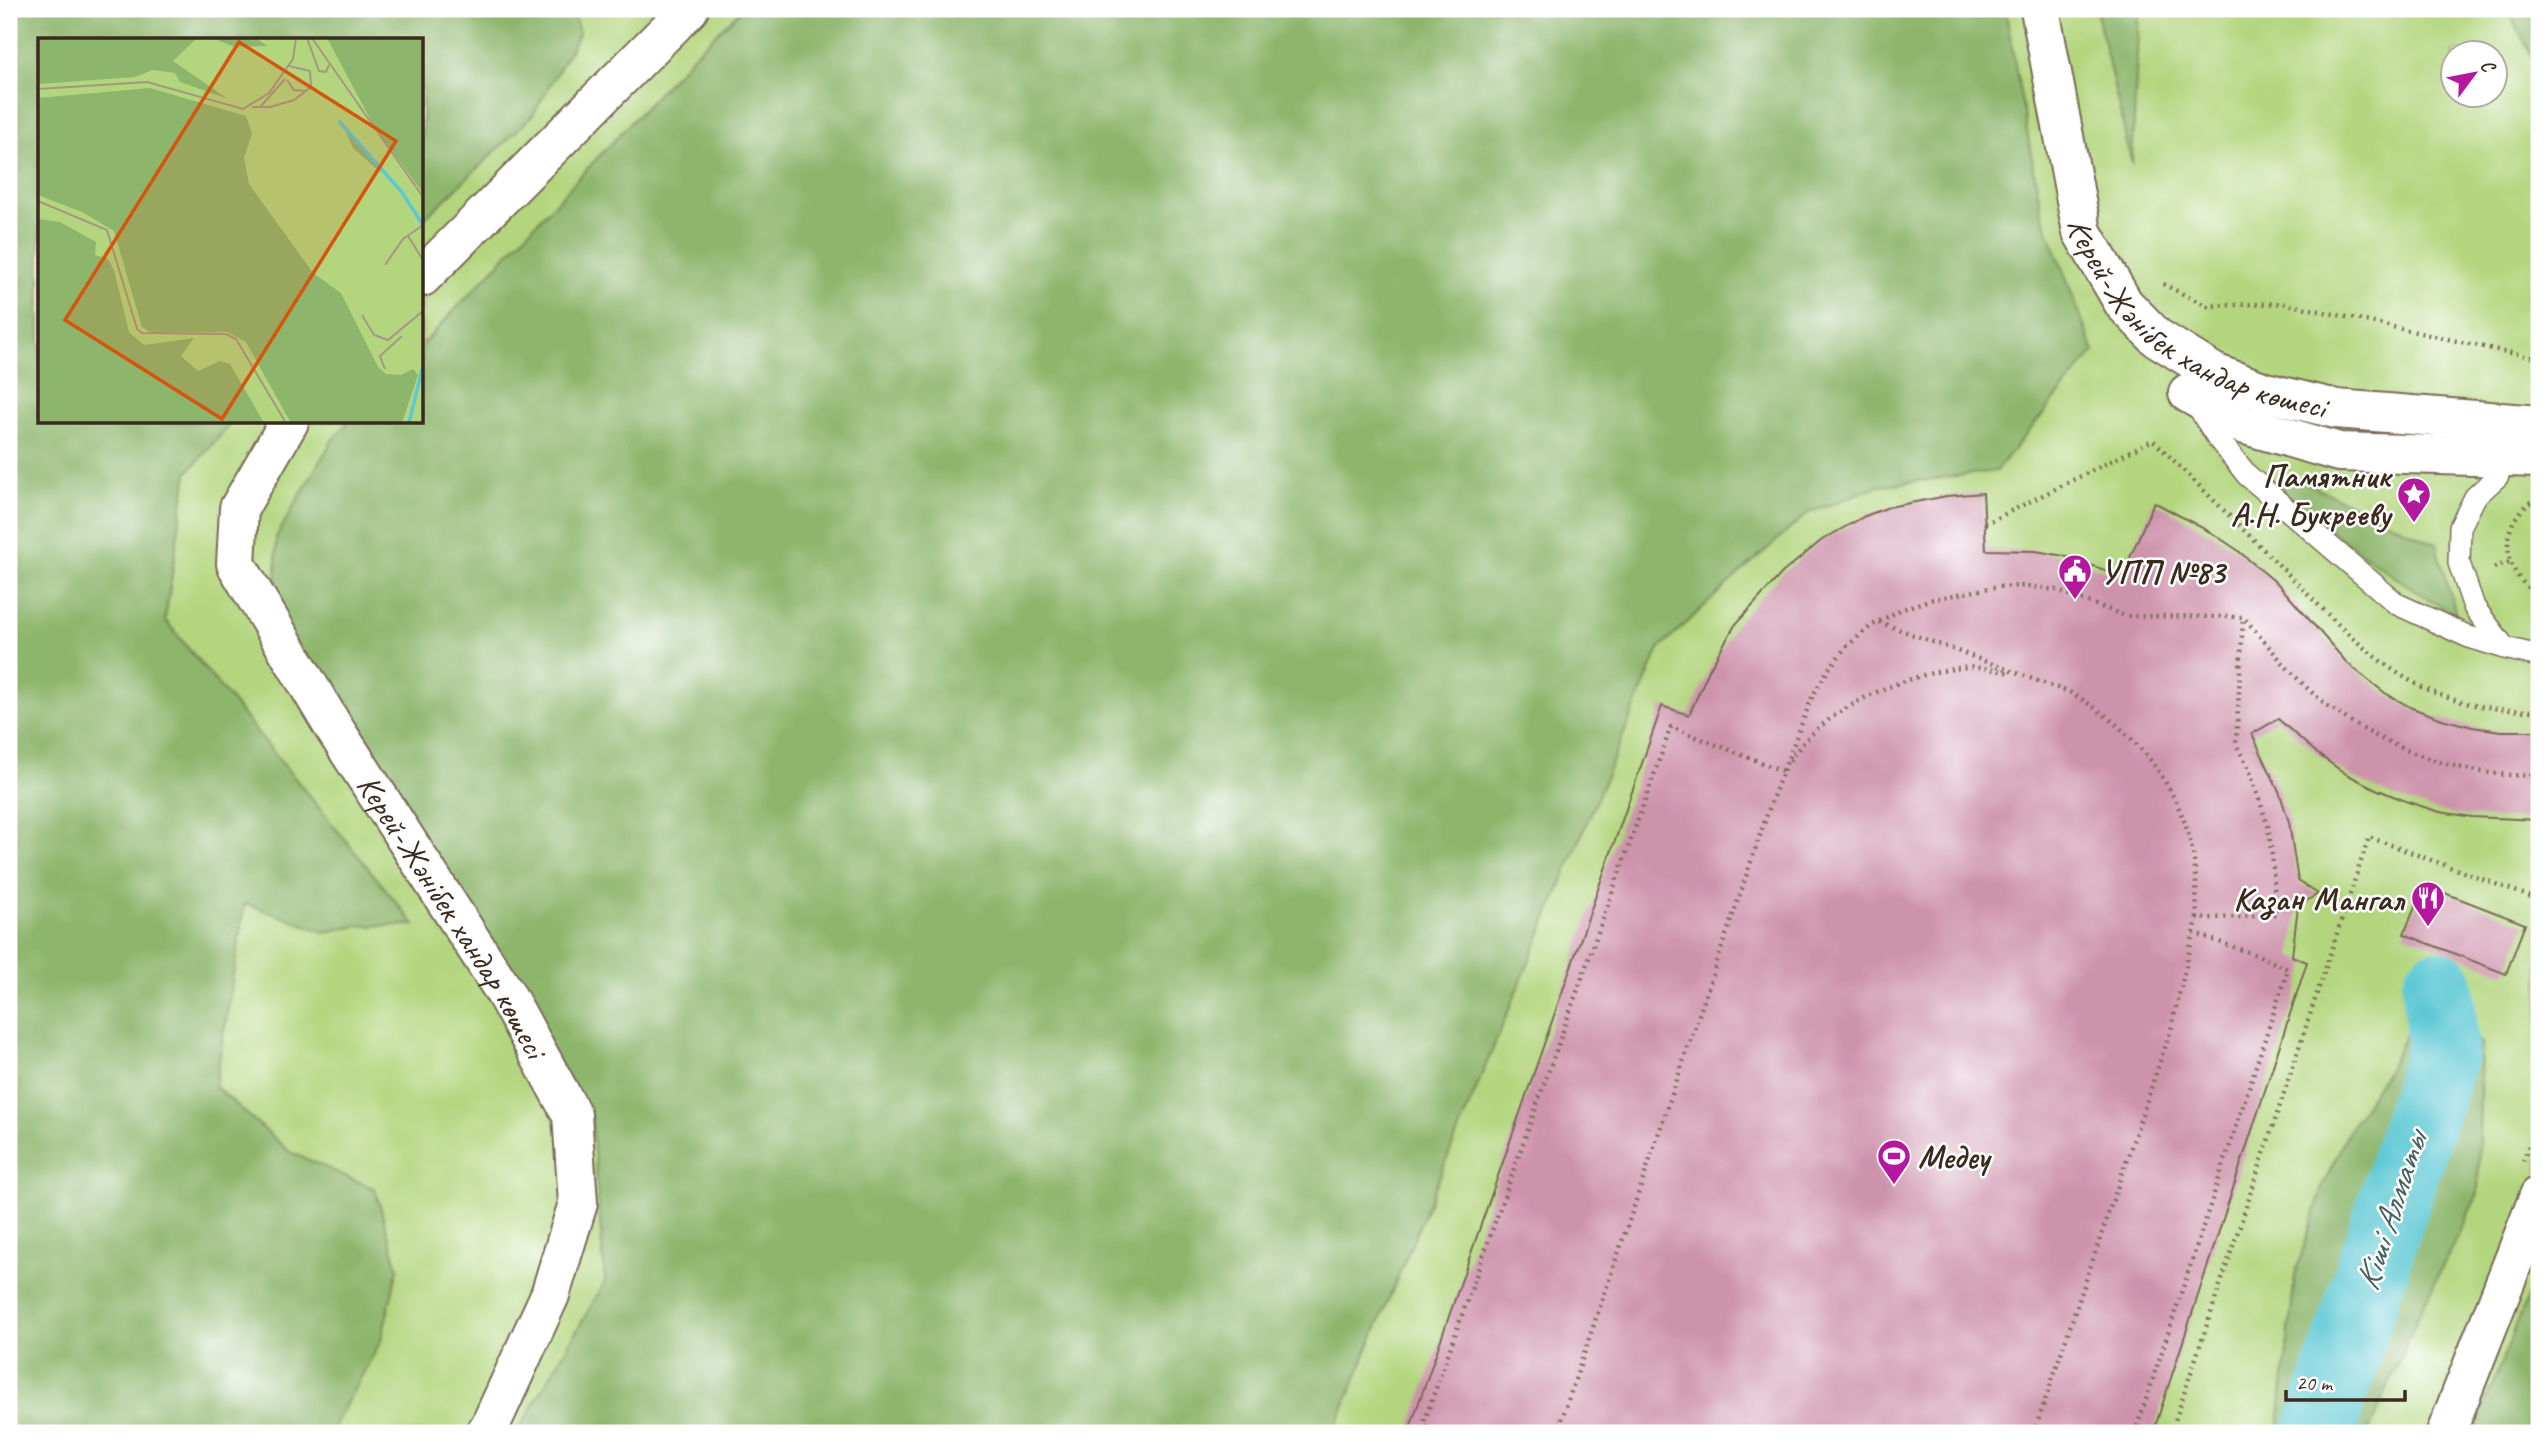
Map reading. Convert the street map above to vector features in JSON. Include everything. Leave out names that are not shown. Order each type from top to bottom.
[{"type":"street","points":[[424,275],[689,9]]},
{"type":"street","name":"Керей-Жәнібек хандар көшесі","points":[[2040,9],[2082,232],[2124,304],[2156,337],[2214,373],[2252,387],[2336,409],[2539,425]]},
{"type":"street","name":"Керей-Жәнібек хандар көшесі","points":[[2188,393],[2242,424],[2339,452],[2539,458]]},
{"type":"street","name":"Керей-Жәнібек хандар көшесі","points":[[288,424],[239,508],[236,564],[334,728],[504,991],[572,1115],[578,1203],[550,1295],[485,1433]]},
{"type":"street","points":[[2446,1433],[2539,1196]]},
{"type":"lane","points":[[2175,348],[2188,393],[2219,440],[2247,475],[2397,604],[2469,637],[2539,656]]},
{"type":"lane","points":[[2498,476],[2475,497],[2460,527],[2459,563],[2474,607],[2505,648]]},
{"type":"path","points":[[2155,280],[2207,306],[2283,303],[2539,359]]},
{"type":"path","points":[[1985,524],[2153,440],[2342,627],[2392,670],[2438,694],[2482,708],[2539,711]]},
{"type":"path","points":[[2539,499],[2518,514],[2510,529],[2507,545],[2509,562],[2517,576],[2529,589],[2539,594]]},
{"type":"path","points":[[1557,1433],[1781,778],[1813,695],[1844,648],[1878,621],[1929,600],[1995,587],[2025,586],[2057,590],[2125,616],[2243,617],[2315,696],[2361,730],[2418,756],[2477,770],[2539,775]]},
{"type":"path","points":[[2197,919],[2276,915],[2273,855],[2268,826],[2249,769],[2236,744],[2243,617]]},
{"type":"path","points":[[1878,621],[2071,694],[2095,707],[2118,724],[2145,752],[2161,775],[2185,827],[2193,853],[2197,919],[2171,1030],[2034,1433]]},
{"type":"path","points":[[1784,771],[1808,737],[1869,696],[1902,680],[1965,668],[1990,669],[2025,676]]},
{"type":"path","points":[[1438,1433],[1428,1430],[1424,1422],[1671,727],[1784,771]]},
{"type":"path","points":[[2171,1433],[2369,837],[2539,900]]},
{"type":"path","points":[[2135,1433],[2288,969],[2194,933]]},
{"type":"green space","points":[[9,9],[573,9],[579,34],[533,115],[424,219],[424,38],[38,38],[38,424],[230,424],[187,473],[165,620],[415,925],[358,926],[324,932],[245,903],[215,1086],[290,1152],[375,1189],[398,1268],[381,1341],[330,1433],[9,1433]]},
{"type":"green space","points":[[291,9],[2539,9],[2539,1433],[227,1433],[26,646],[40,424],[424,424],[424,38],[414,38]]},
{"type":"green space","points":[[742,9],[2005,9],[2042,214],[2094,352],[1996,471],[1878,486],[1808,513],[1659,649],[1333,1433],[517,1433],[605,1282],[591,1115],[277,621],[276,537],[333,439],[347,424],[424,424],[424,343],[695,54]]},
{"type":"green space","points":[[2096,9],[2139,9],[2132,164]]},
{"type":"green space","points":[[2507,9],[2539,9],[2539,69]]},
{"type":"green space","points":[[2291,476],[2438,545],[2457,617],[2395,577],[2278,493]]},
{"type":"green space","points":[[2409,1029],[2427,1031],[2414,1086],[2294,1433],[2278,1433],[2295,1275],[2323,1185],[2348,1132],[2389,1067]]},
{"type":"green space","points":[[2458,1033],[2481,1042],[2478,1194],[2420,1312],[2368,1433],[2363,1433],[2340,1419],[2430,1202],[2454,1084]]},
{"type":"green space","points":[[2539,1268],[2539,1433],[2473,1433]]},
{"type":"building","name":"Медеу","points":[[1983,493],[1986,550],[2036,551],[2064,556],[2122,576],[2154,502],[2212,533],[2279,585],[2347,663],[2385,693],[2412,708],[2472,727],[2501,731],[2539,731],[2539,820],[2472,817],[2440,812],[2408,802],[2346,774],[2319,755],[2278,719],[2252,734],[2279,791],[2289,822],[2298,881],[2318,894],[2298,906],[2292,956],[2307,962],[2153,1433],[1425,1433],[1410,1428],[1662,706],[1689,715],[1710,668],[1735,625],[1782,573],[1822,540],[1865,516],[1889,507],[1947,496]]},
{"type":"building","points":[[2424,885],[2525,924],[2506,974],[2404,934]]},
{"type":"waterway","name":"Кіші Алматы","points":[[2319,1433],[2443,1049],[2438,986]]},
{"type":"place","name":"Памятник А.Н. Букрееву","points":[[2414,524]]},
{"type":"place","name":"УПП №83","points":[[2075,601]]},
{"type":"place","name":"Казан Мангал","points":[[2428,928]]},
{"type":"place","name":"Медеу","points":[[1894,1186]]}]
